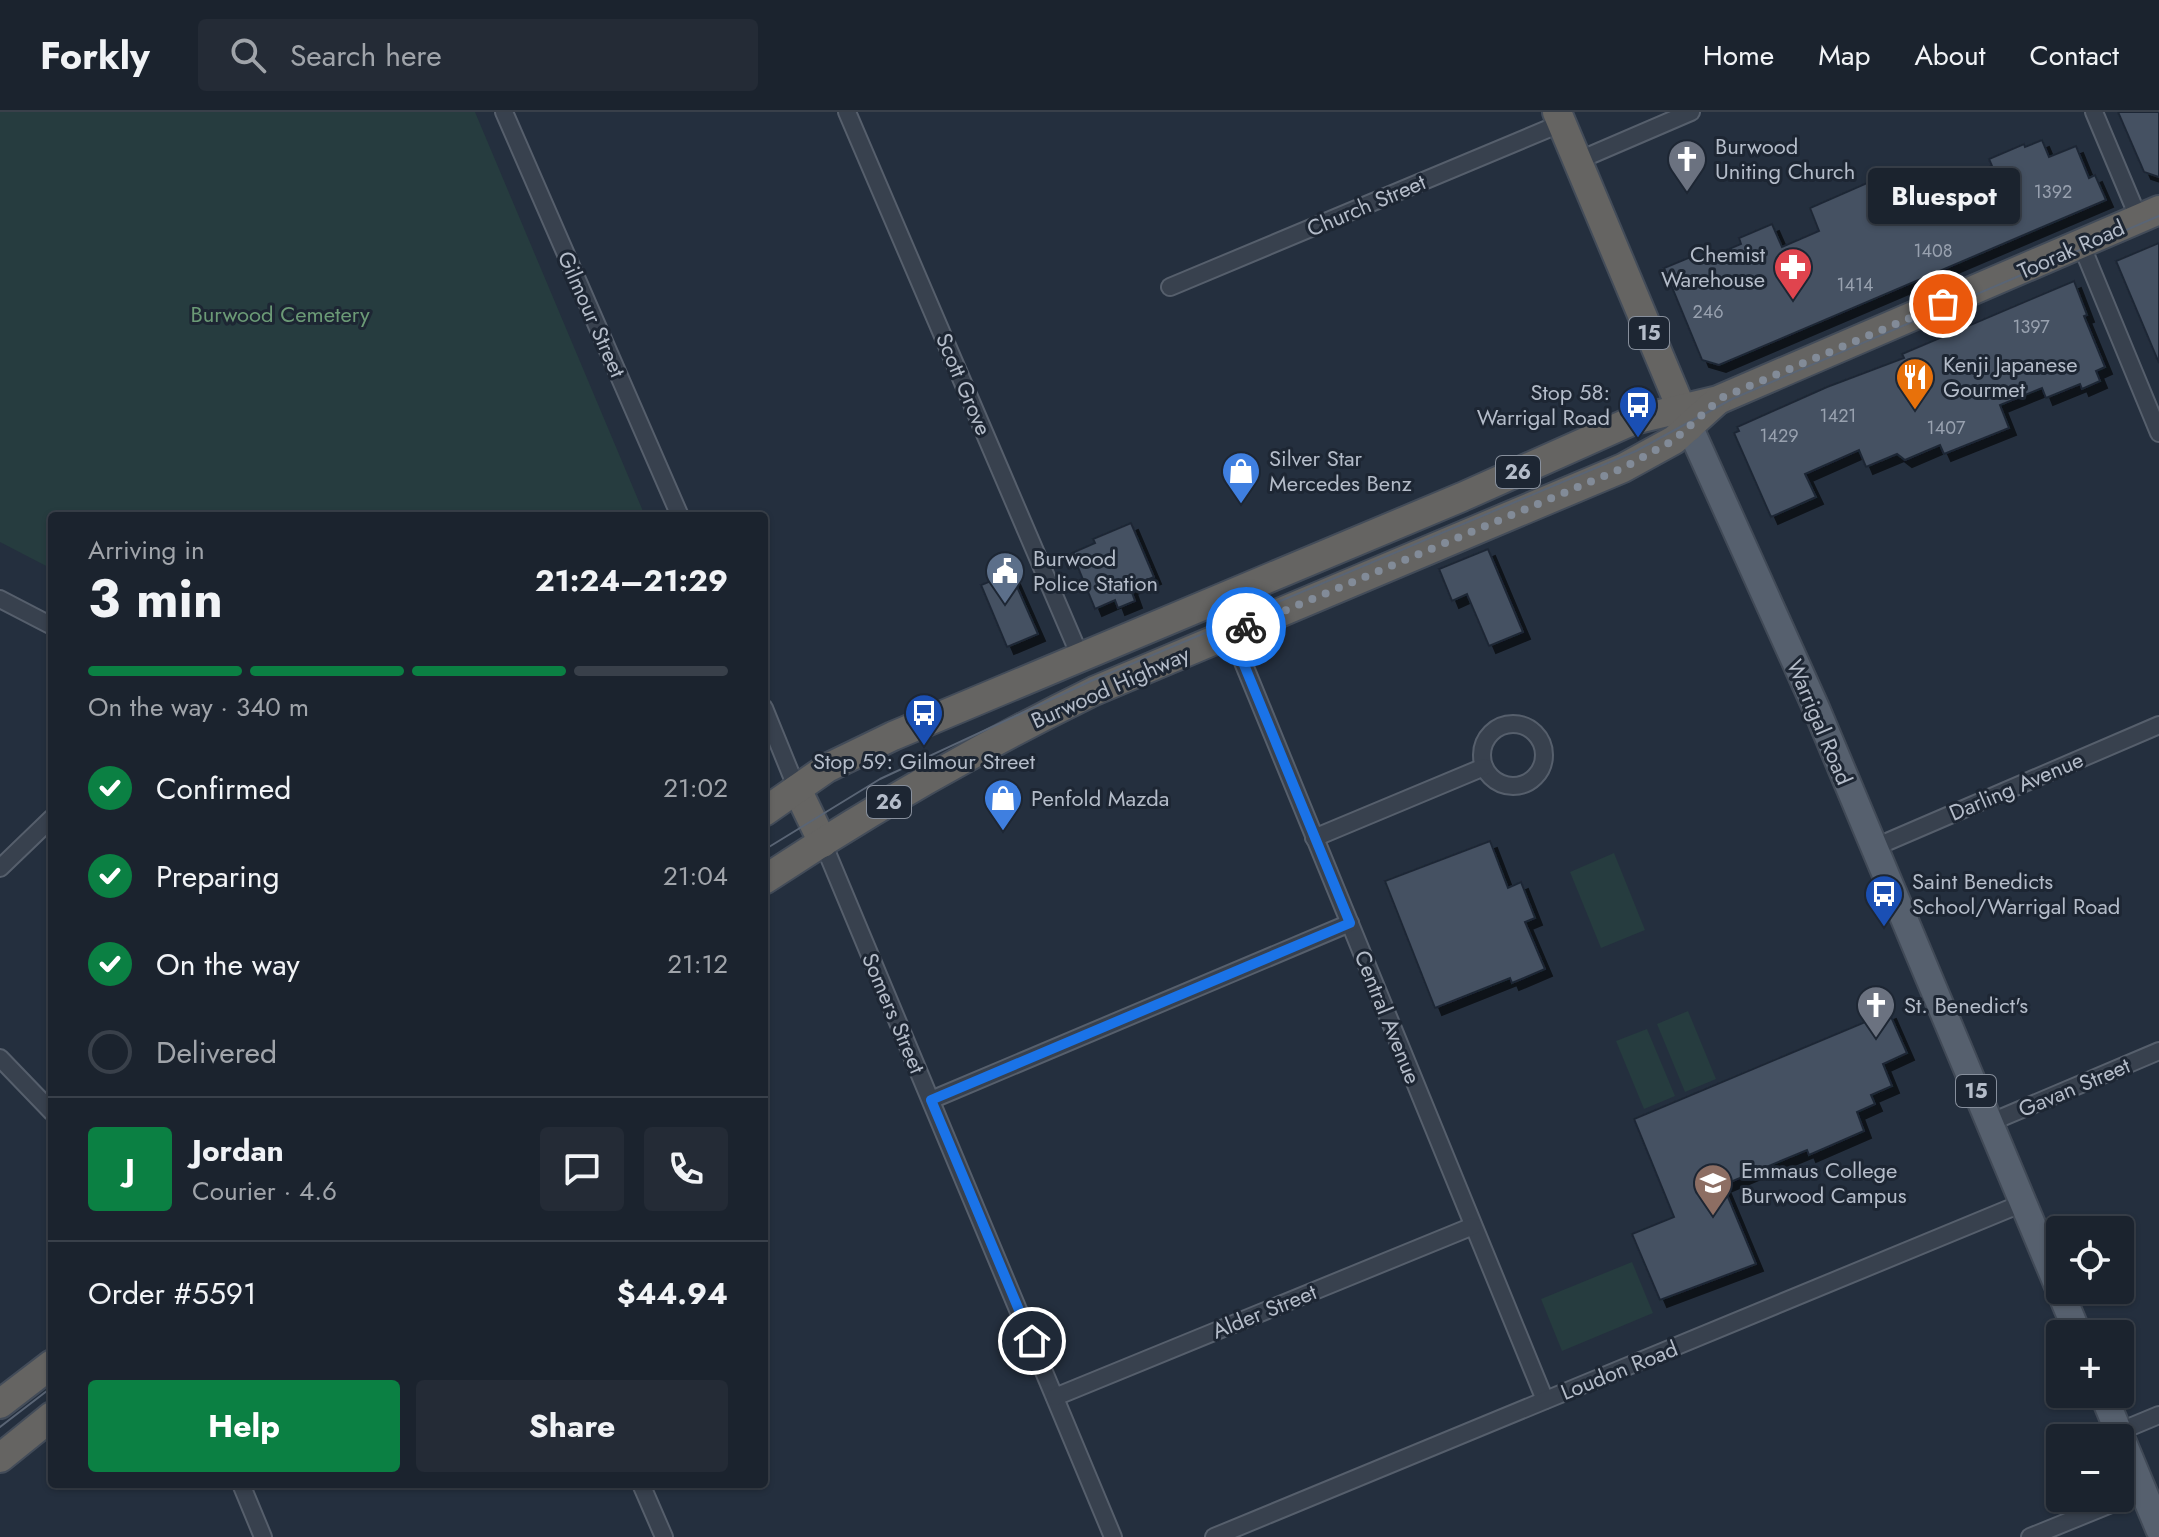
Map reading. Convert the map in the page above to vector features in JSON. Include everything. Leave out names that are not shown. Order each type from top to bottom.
[{"type":"highway","name":"Warrigal Road","points":[[1560,118],[1686,419]]},
{"type":"highway","name":"Toorak Road","points":[[1686,419],[1718,400],[2149,215]]},
{"type":"highway","name":"Burwood Highway","points":[[768,809],[827,768],[864,749],[1218,597],[1462,497],[1634,420],[1686,419]]},
{"type":"highway","name":"Burwood Highway","points":[[768,877],[956,763],[1094,691],[1623,468],[1655,453],[1686,419]]},
{"type":"highway","points":[[1218,597],[1231,633]]},
{"type":"highway","points":[[1080,656],[1094,691]]},
{"type":"highway","points":[[797,789],[823,843]]},
{"type":"highway","points":[[0,1404],[48,1367]]},
{"type":"highway","points":[[0,1458],[48,1419]]},
{"type":"main road","name":"Warrigal Road","points":[[1686,419],[1816,708],[2072,1320]]},
{"type":"main road","points":[[2134,1470],[2159,1529]]},
{"type":"street","name":"Gilmour Street","points":[[504,112],[678,512]]},
{"type":"street","name":"Scott Grove","points":[[847,112],[1080,656]]},
{"type":"street","points":[[1577,161],[1691,112]]},
{"type":"street","points":[[2094,112],[2149,215]]},
{"type":"street","name":"Church Street","points":[[1170,287],[1560,118]]},
{"type":"street","points":[[2081,244],[2159,433]]},
{"type":"street","points":[[0,599],[48,624]]},
{"type":"street","name":"Central Avenue","points":[[1231,633],[1545,1400]]},
{"type":"street","points":[[768,718],[797,789]]},
{"type":"street","name":"Darling Avenue","points":[[1873,848],[2159,725]]},
{"type":"street","points":[[1314,838],[1484,767]]},
{"type":"street","points":[[0,868],[48,822]]},
{"type":"street","name":"Somers Street","points":[[823,843],[1113,1537]]},
{"type":"street","points":[[931,1100],[1350,923]]},
{"type":"street","name":"Gavan Street","points":[[1989,1123],[2159,1051]]},
{"type":"street","points":[[0,1058],[48,1108]]},
{"type":"street","name":"Loudon Road","points":[[1214,1537],[2023,1203]]},
{"type":"street","name":"Alder Street","points":[[1055,1397],[1473,1226]]},
{"type":"street","points":[[2134,1425],[2159,1415]]},
{"type":"street","points":[[243,1488],[263,1537]]},
{"type":"street","points":[[643,1488],[664,1537]]},
{"type":"street","points":[[2030,1537],[2143,1491]]},
{"type":"green space","name":"Burwood Cemetery","points":[[0,112],[475,112],[643,512],[48,512],[48,567],[0,542]]},
{"type":"green space","points":[[1614,853],[1645,930],[1601,948],[1570,872]]},
{"type":"green space","points":[[1688,1011],[1716,1079],[1685,1092],[1657,1024]]},
{"type":"green space","points":[[1647,1029],[1675,1096],[1644,1109],[1616,1041]]},
{"type":"green space","points":[[1632,1262],[1653,1313],[1562,1351],[1541,1299]]},
{"type":"building","points":[[2118,112],[2159,112],[2159,177],[2144,172]]},
{"type":"building","points":[[2042,140],[2049,157],[2076,146],[2089,178],[2095,175],[2106,200],[1719,365],[1702,360],[1664,268],[1693,256],[1696,263],[1741,244],[1739,238],[1772,224],[1782,247],[1819,231],[1810,208],[1867,183],[1876,204],[1915,187],[1921,199],[1992,166],[1989,159]]},
{"type":"building","points":[[2159,243],[2159,363],[2116,261]]},
{"type":"building","points":[[2074,281],[2087,315],[2084,316],[2105,367],[2096,371],[2100,381],[2082,389],[2080,384],[2046,398],[2042,388],[2000,405],[2009,428],[1944,454],[1940,445],[1905,460],[1897,454],[1866,467],[1859,450],[1805,474],[1816,497],[1771,517],[1734,433],[1739,431],[1737,427],[1827,387],[1904,358],[1902,354]]},
{"type":"building","points":[[1131,523],[1154,577],[1130,587],[1135,601],[1118,608],[1115,600],[1095,609],[1072,553],[1095,543],[1093,539]]},
{"type":"building","points":[[1488,549],[1523,632],[1489,646],[1467,594],[1452,601],[1439,569]]},
{"type":"building","points":[[1011,573],[1038,634],[1007,647],[981,585]]},
{"type":"building","points":[[1490,841],[1508,888],[1521,882],[1535,918],[1525,922],[1545,969],[1512,983],[1510,978],[1435,1008],[1385,881]]},
{"type":"building","points":[[1889,1012],[1907,1053],[1883,1064],[1892,1086],[1871,1095],[1875,1104],[1857,1112],[1864,1131],[1809,1155],[1807,1150],[1723,1185],[1756,1264],[1660,1300],[1632,1234],[1674,1217],[1634,1119]]},
{"type":"tram line","points":[[768,848],[880,779],[1091,681],[1636,451],[1732,399],[2159,216]]},
{"type":"tram line","points":[[0,1427],[48,1390]]},
{"type":"way so far","points":[[1246,627],[1623,468],[1674,440],[1730,393],[1943,304]]},
{"type":"place","name":"Burwood Uniting Church","points":[[1687,193]]},
{"type":"place","name":"Chemist Warehouse","points":[[1793,301]]},
{"type":"place","name":"Bluespot","points":[[1943,304]]},
{"type":"place","name":"Kenji Japanese Gourmet","points":[[1915,411]]},
{"type":"place","name":"Stop 58: Warrigal Road","points":[[1638,439]]},
{"type":"place","name":"Silver Star Mercedes Benz","points":[[1241,505]]},
{"type":"place","name":"Burwood Police Station","points":[[1005,605]]},
{"type":"place","name":"Stop 59: Gilmour Street","points":[[924,747]]},
{"type":"place","name":"Penfold Mazda","points":[[1003,832]]},
{"type":"place","name":"Saint Benedicts School/Warrigal Road","points":[[1884,928]]},
{"type":"place","name":"St. Benedict's","points":[[1876,1039]]},
{"type":"place","name":"Emmaus College Burwood Campus","points":[[1713,1217]]},
{"type":"route","points":[[1032,1341],[931,1100],[1350,923],[1231,633],[1246,627]]}]
